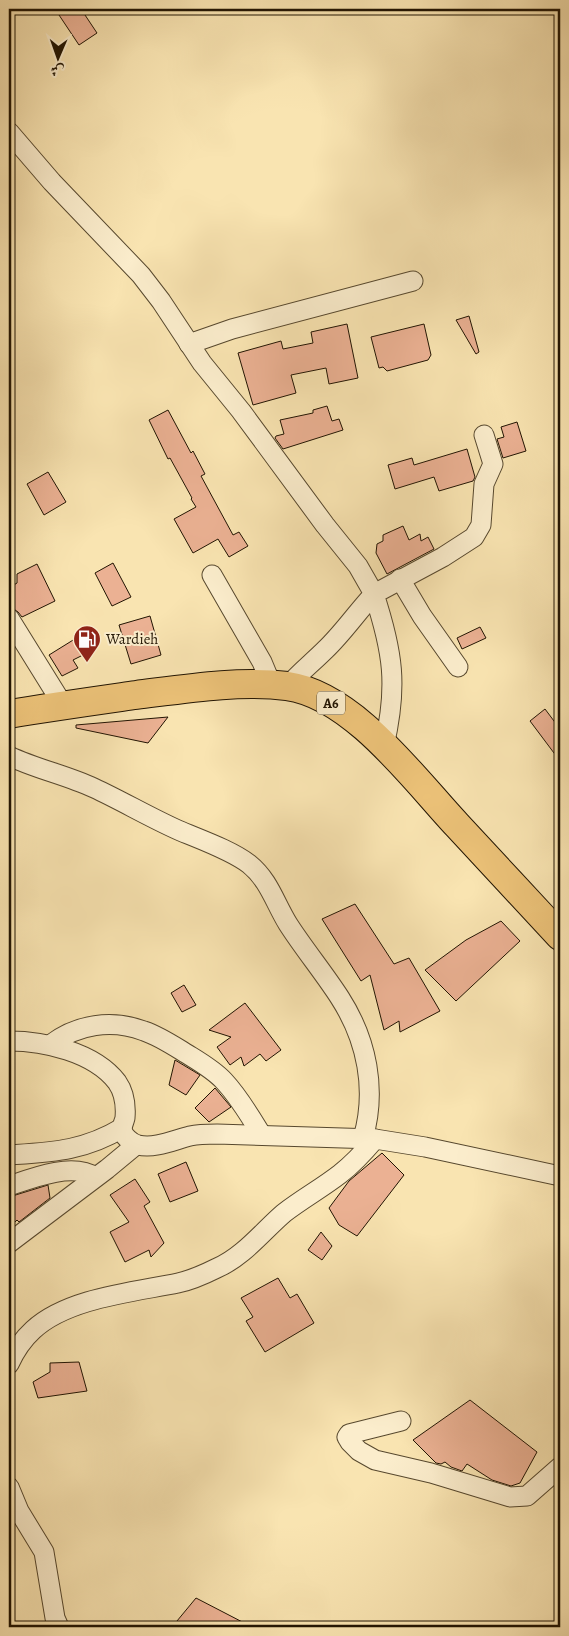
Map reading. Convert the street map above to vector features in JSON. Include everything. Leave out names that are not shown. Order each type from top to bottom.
[{"type":"highway","name":"A6","points":[[9,714],[192,688],[238,685],[280,686],[313,694],[336,705],[368,730],[560,936]]},
{"type":"street","points":[[9,132],[52,182],[141,275],[161,301],[189,344],[358,566],[374,594],[383,621],[393,668],[392,703],[384,746]]},
{"type":"street","points":[[189,344],[232,329],[413,281]]},
{"type":"street","points":[[212,575],[262,662],[280,686],[324,652],[374,594],[443,557],[474,537],[481,525],[484,484],[493,464],[484,435]]},
{"type":"street","points":[[400,580],[422,616],[458,667]]},
{"type":"street","points":[[9,618],[63,705]]},
{"type":"street","points":[[9,756],[93,788],[173,828],[237,857],[257,871],[264,879],[287,923],[339,996],[359,1034],[368,1069],[370,1099],[369,1139],[362,1154],[341,1173],[286,1212],[242,1251],[220,1267],[178,1283],[106,1297],[59,1314],[34,1329],[16,1350],[9,1364]]},
{"type":"street","points":[[50,1045],[69,1033],[84,1027],[117,1025],[144,1031],[173,1045],[214,1072],[233,1092],[261,1134]]},
{"type":"street","points":[[9,1041],[50,1045],[91,1061],[108,1073],[117,1082],[122,1091],[125,1106],[122,1128],[127,1138],[136,1145],[155,1145],[201,1135],[261,1134],[369,1139],[425,1147],[560,1176]]},
{"type":"street","points":[[9,1155],[35,1154],[85,1146],[104,1139],[122,1128]]},
{"type":"street","points":[[9,1243],[136,1145]]},
{"type":"street","points":[[9,1186],[41,1176],[69,1171],[86,1172],[95,1177]]},
{"type":"street","points":[[401,1421],[365,1431],[353,1432],[347,1437],[359,1451],[375,1460],[431,1473],[510,1496],[527,1496],[560,1467]]},
{"type":"street","points":[[9,1487],[19,1511],[44,1552],[54,1618],[59,1627]]},
{"type":"building","points":[[55,9],[81,9],[97,33],[79,45]]},
{"type":"building","points":[[469,316],[479,352],[476,354],[456,320]]},
{"type":"building","points":[[347,324],[358,378],[329,384],[326,368],[291,375],[296,393],[253,405],[238,353],[281,341],[283,349],[313,343],[311,332]]},
{"type":"building","points":[[424,324],[431,355],[428,360],[387,371],[383,367],[379,368],[371,337]]},
{"type":"building","points":[[327,406],[332,421],[339,419],[343,430],[283,449],[275,438],[284,434],[280,420],[313,413],[313,410]]},
{"type":"building","points":[[168,410],[191,453],[193,451],[205,474],[201,476],[233,535],[239,532],[248,546],[229,557],[218,539],[193,553],[174,519],[196,507],[170,458],[168,459],[149,420]]},
{"type":"building","points":[[517,422],[526,451],[503,458],[497,439],[504,437],[501,427]]},
{"type":"building","points":[[467,449],[475,477],[473,481],[439,491],[434,477],[395,489],[388,465],[412,458],[414,465]]},
{"type":"building","points":[[48,472],[66,502],[44,515],[27,484]]},
{"type":"building","points":[[403,526],[409,540],[420,534],[421,541],[428,537],[434,549],[387,574],[376,553],[377,544],[383,541],[383,535]]},
{"type":"building","points":[[113,563],[131,597],[112,606],[95,573]]},
{"type":"building","points":[[37,564],[55,601],[22,617],[12,608],[9,600],[9,588],[17,583],[17,574]]},
{"type":"building","points":[[150,616],[161,655],[131,664],[119,625]]},
{"type":"building","points":[[480,627],[486,638],[462,649],[457,638]]},
{"type":"building","points":[[87,634],[93,650],[73,660],[78,668],[62,676],[49,655],[78,637]]},
{"type":"building","points":[[545,709],[560,729],[560,761],[530,721]]},
{"type":"building","points":[[168,717],[148,743],[76,728],[76,725]]},
{"type":"building","points":[[355,904],[394,964],[409,958],[440,1011],[400,1032],[399,1021],[384,1030],[370,975],[361,981],[322,919]]},
{"type":"building","points":[[501,921],[520,941],[456,1001],[425,970],[466,940]]},
{"type":"building","points":[[184,985],[196,1005],[182,1012],[171,993]]},
{"type":"building","points":[[245,1003],[281,1050],[266,1061],[260,1054],[244,1066],[241,1057],[230,1065],[217,1047],[231,1037],[209,1030]]},
{"type":"building","points":[[175,1060],[200,1075],[186,1095],[169,1085]]},
{"type":"building","points":[[215,1088],[231,1107],[209,1122],[195,1108]]},
{"type":"building","points":[[382,1153],[404,1175],[357,1236],[339,1225],[329,1208],[349,1181]]},
{"type":"building","points":[[186,1162],[198,1191],[170,1202],[158,1174]]},
{"type":"building","points":[[135,1179],[150,1202],[144,1206],[164,1243],[151,1257],[149,1250],[125,1262],[110,1232],[129,1222],[110,1195]]},
{"type":"building","points":[[48,1185],[50,1198],[19,1222],[17,1220],[9,1228],[9,1197]]},
{"type":"building","points":[[321,1232],[332,1246],[322,1260],[308,1250]]},
{"type":"building","points":[[278,1278],[290,1298],[297,1294],[314,1323],[265,1352],[246,1321],[253,1317],[241,1298]]},
{"type":"building","points":[[79,1362],[87,1391],[38,1398],[33,1382],[50,1372],[50,1363]]},
{"type":"building","points":[[470,1400],[537,1452],[520,1483],[511,1486],[492,1480],[467,1464],[462,1471],[451,1467],[445,1462],[441,1464],[436,1463],[413,1440]]},
{"type":"building","points":[[196,1598],[252,1627],[172,1627]]},
{"type":"place","name":"Wardieh","points":[[87,663]]}]
